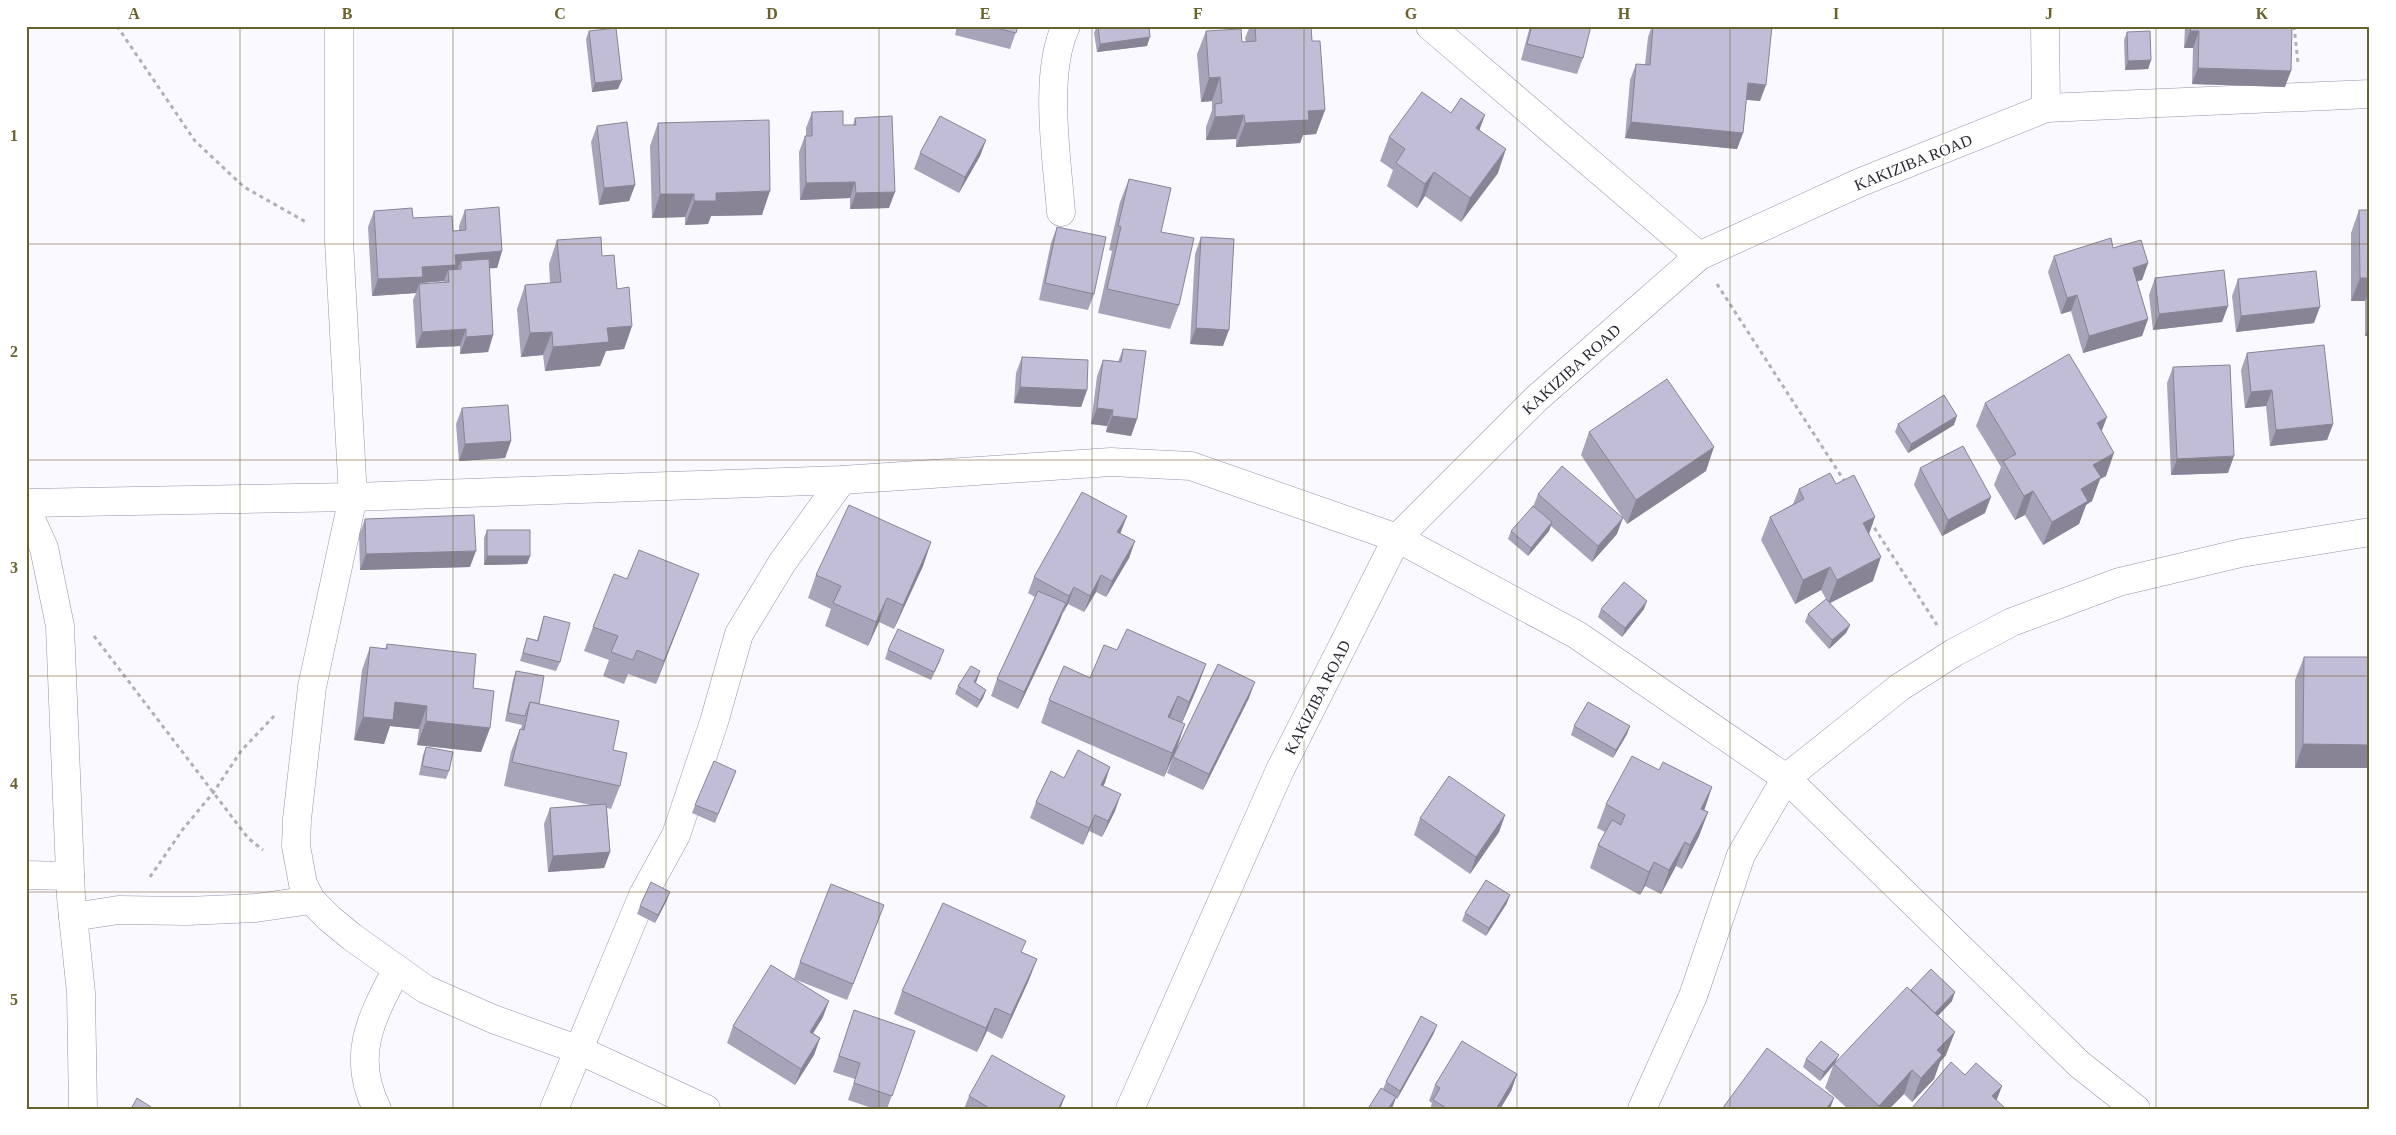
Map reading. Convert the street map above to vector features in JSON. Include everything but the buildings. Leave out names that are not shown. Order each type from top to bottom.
[{"type":"street","points":[[339,26],[339,241],[353,497],[312,687],[297,819],[296,846],[300,872],[310,900],[352,937],[425,989],[493,1019],[579,1050],[706,1109]]},
{"type":"street","points":[[1061,212],[1054,68],[1059,40],[1066,26]]},
{"type":"street","points":[[1430,26],[1699,256]]},
{"type":"street","points":[[2045,26],[2046,108]]},
{"type":"street","name":"KAKIZIBA ROAD","points":[[1130,1109],[1280,770],[1397,538],[1536,399],[1699,256],[1861,182],[2046,108],[2370,94]]},
{"type":"street","points":[[26,503],[353,497],[842,480],[1111,462],[1191,466],[1397,538],[1577,635],[1786,778],[2080,1064],[2136,1109]]},
{"type":"street","points":[[554,1109],[642,896],[676,835],[714,722],[739,634],[782,563],[842,480]]},
{"type":"street","points":[[26,508],[44,548],[60,626],[70,876],[81,993],[83,1109]]},
{"type":"street","points":[[1642,1109],[1693,996],[1741,855],[1786,778],[1900,687],[1956,652],[2012,622],[2119,582],[2241,553],[2370,532]]},
{"type":"street","points":[[26,874],[70,876]]},
{"type":"street","points":[[73,917],[118,910],[187,911],[256,908],[310,900]]},
{"type":"street","points":[[377,1109],[371,1096],[364,1059],[368,1028],[397,969]]},
{"type":"path","points":[[117,26],[194,141],[244,187],[339,241]]},
{"type":"path","points":[[1699,256],[1848,486]]},
{"type":"path","points":[[1869,518],[1956,652]]},
{"type":"path","points":[[91,632],[248,838],[274,860],[300,872]]},
{"type":"path","points":[[118,910],[150,877],[183,829],[213,793],[241,750],[280,710],[312,687]]}]
